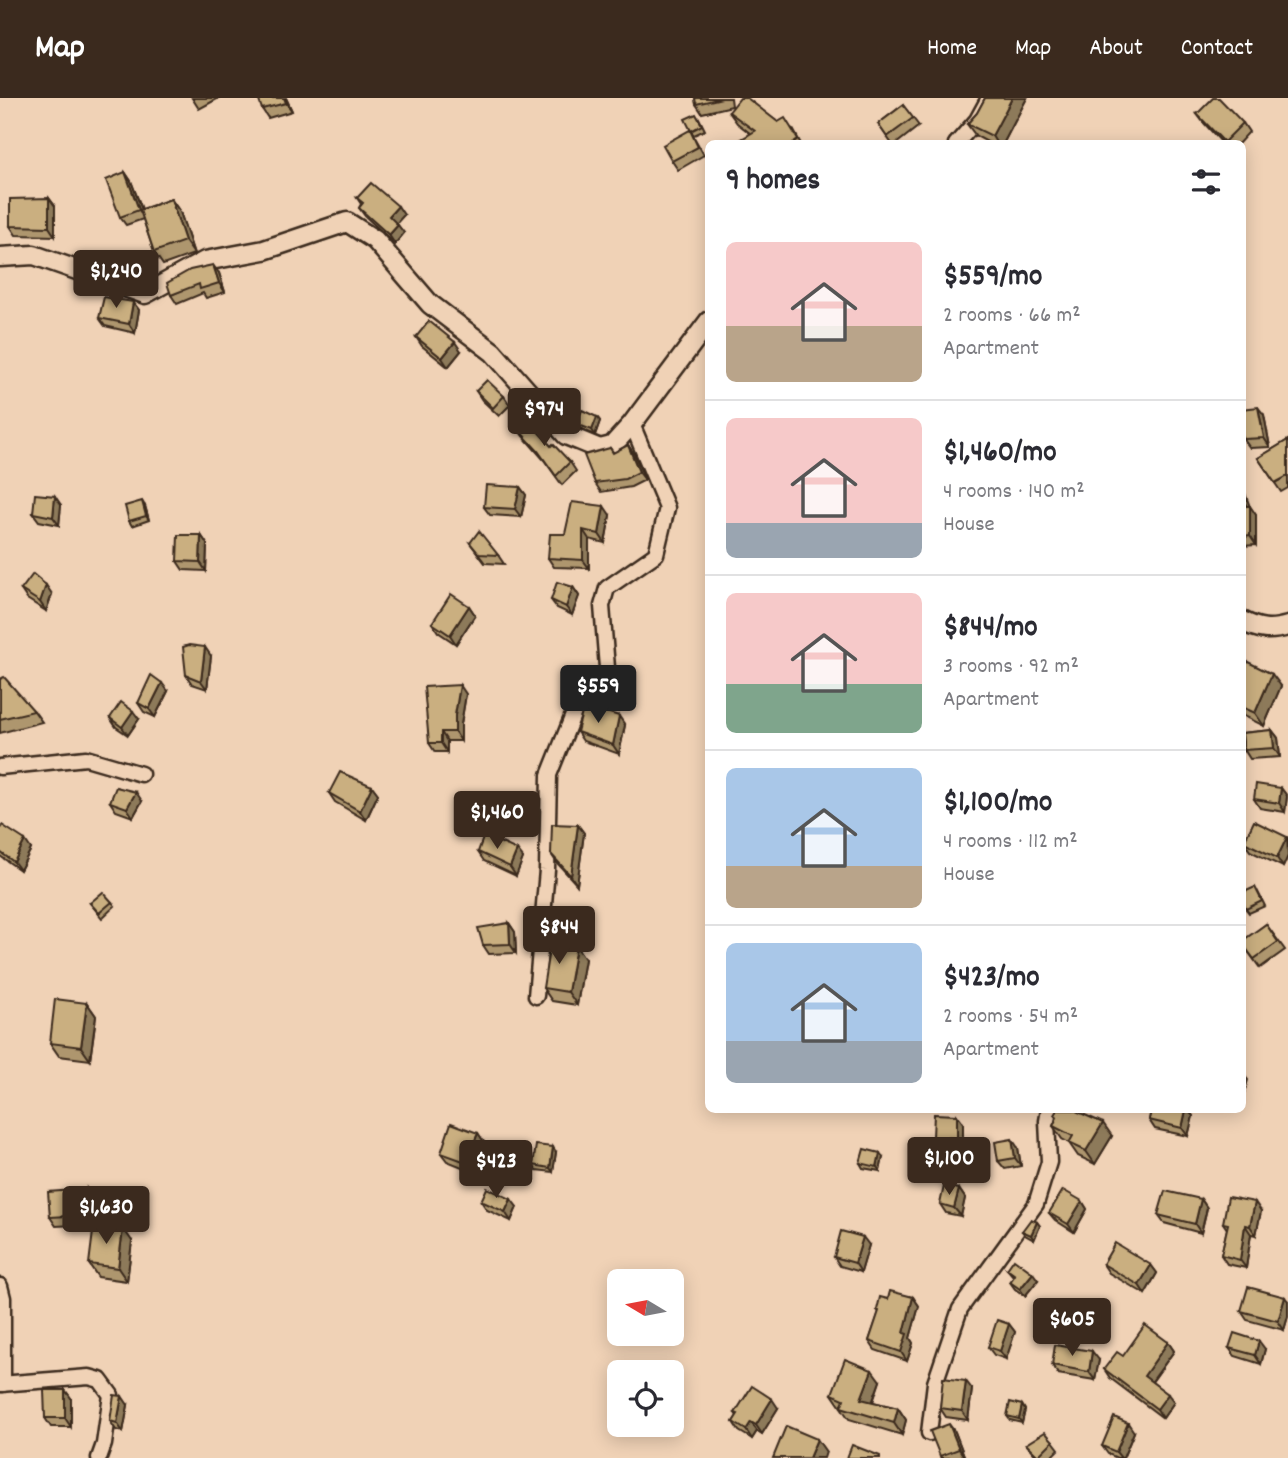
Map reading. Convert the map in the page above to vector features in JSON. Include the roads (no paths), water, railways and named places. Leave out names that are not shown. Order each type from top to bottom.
[{"type":"street","points":[[960,140],[977,120],[989,98]]},
{"type":"street","points":[[0,257],[34,255],[145,293],[205,261],[264,250],[347,222],[375,240],[430,304],[493,352],[566,435],[600,449],[612,446],[632,424],[705,326]]},
{"type":"street","points":[[536,996],[547,870],[549,775],[575,710],[605,688],[608,680],[602,606],[607,588],[656,554],[667,508],[632,424]]},
{"type":"street","points":[[1246,623],[1258,629],[1288,626]]},
{"type":"street","points":[[0,767],[86,758],[141,774]]},
{"type":"street","points":[[929,1433],[935,1383],[960,1309],[1036,1204],[1049,1163],[1048,1113]]},
{"type":"street","points":[[0,1286],[3,1298],[1,1384],[89,1377],[100,1380],[111,1395],[104,1444],[99,1458]]}]
